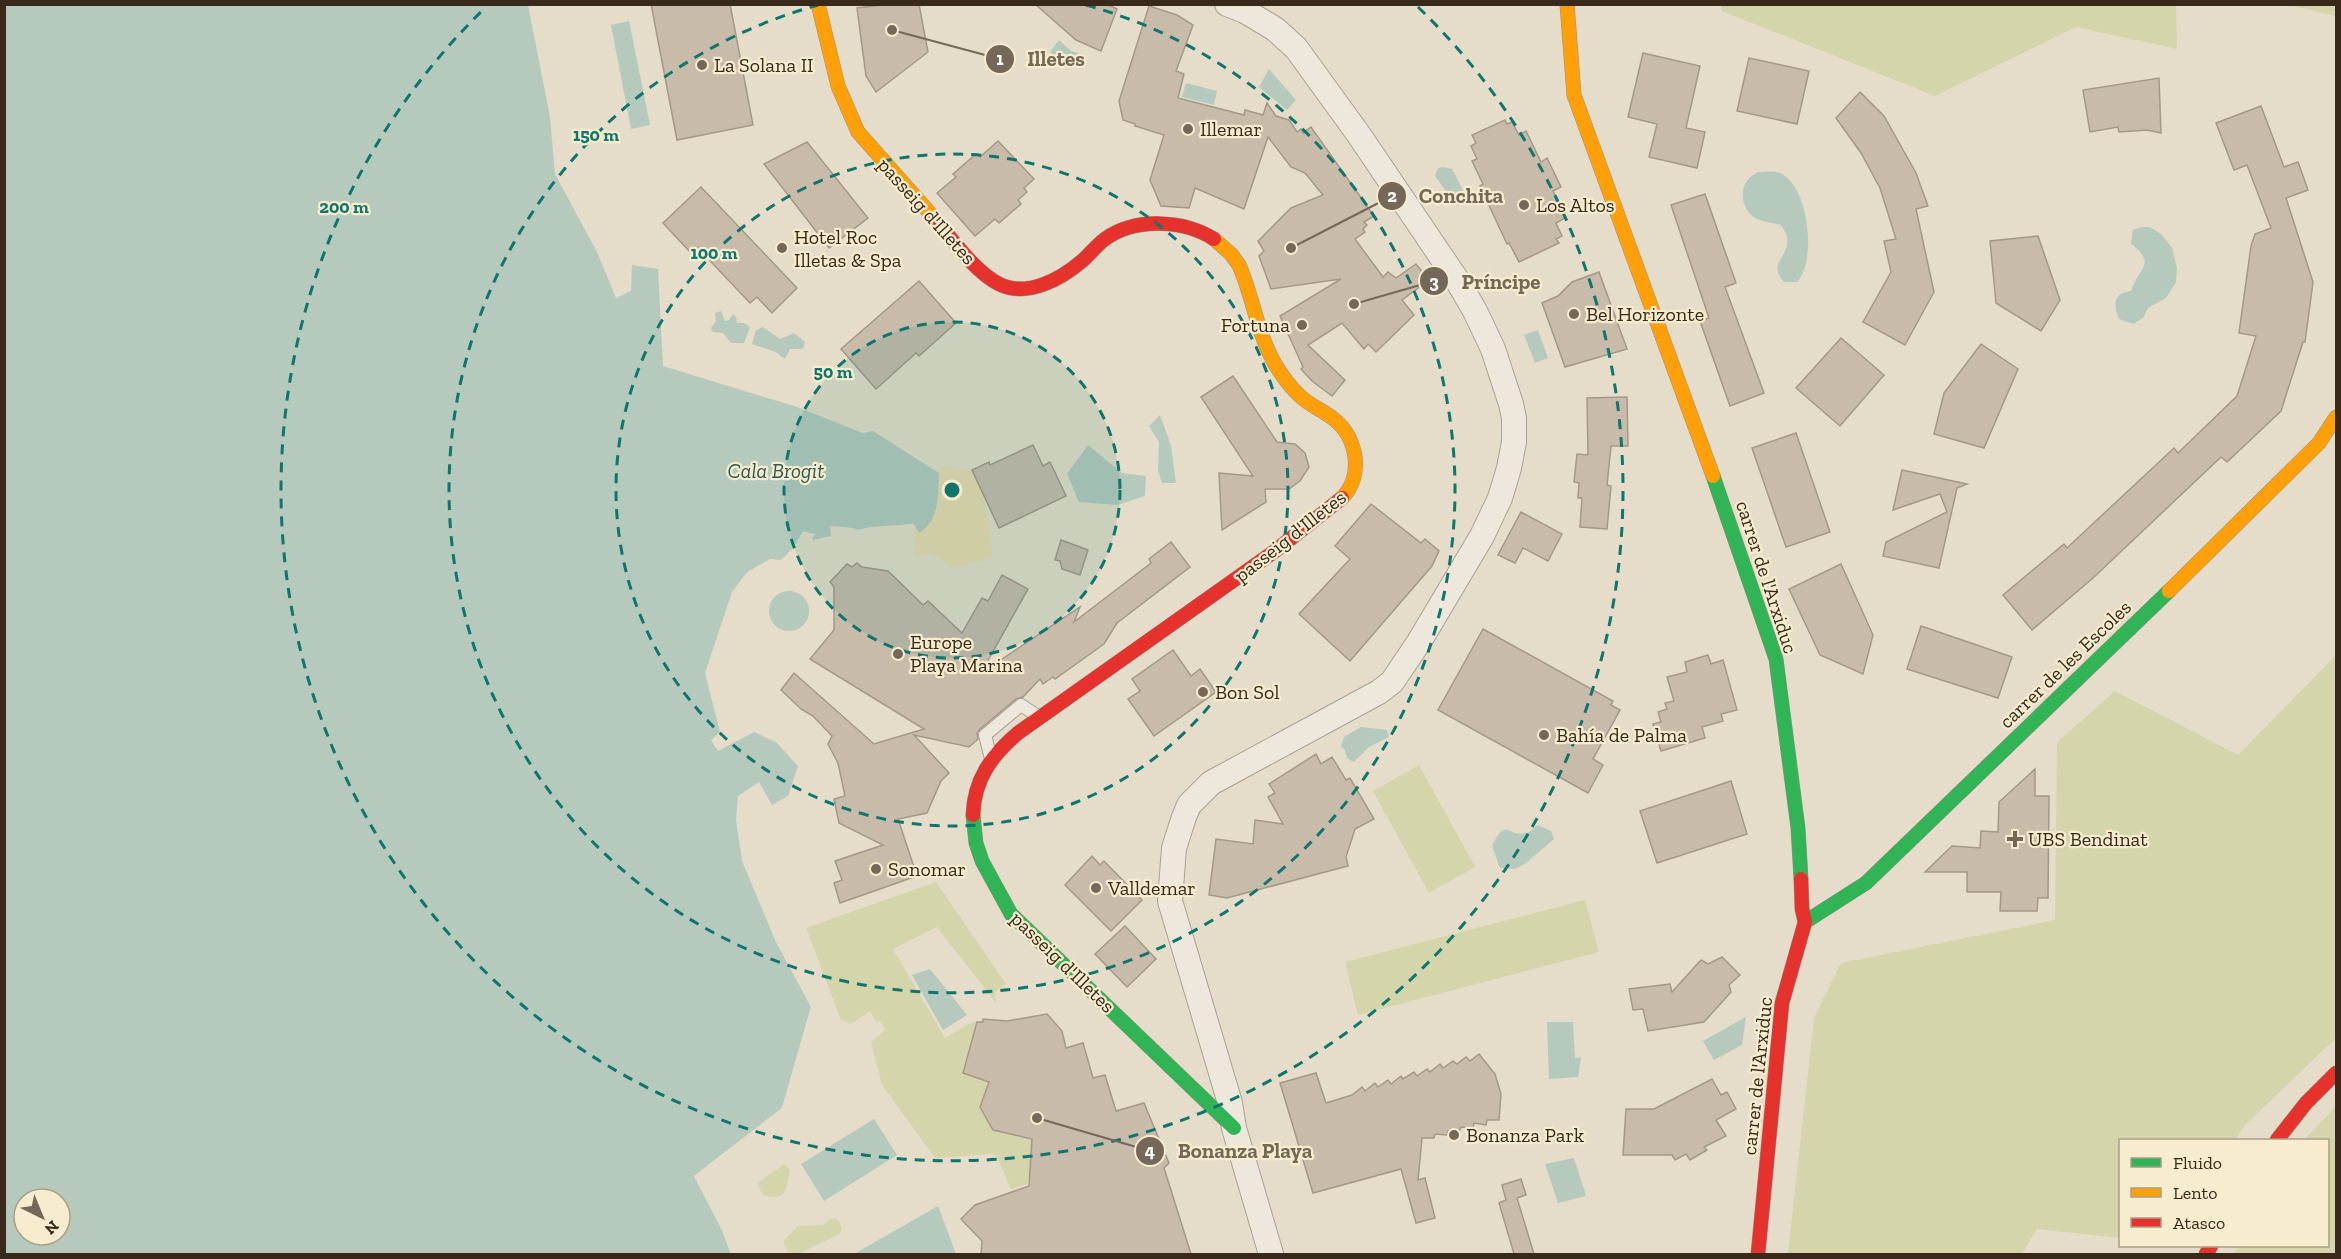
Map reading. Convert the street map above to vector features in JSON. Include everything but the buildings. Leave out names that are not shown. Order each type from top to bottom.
[{"type":"street","name":"passeig d'Illetes","points":[[818,4],[827,50],[847,112],[858,132],[978,268],[1001,286],[1015,289],[1030,288],[1057,277],[1081,262],[1105,239],[1122,230],[1139,226],[1178,224],[1195,229],[1221,243],[1240,265],[1260,331],[1283,379],[1307,402],[1343,428],[1354,452],[1356,473],[1353,485],[1345,496],[1252,568],[1211,594],[1040,717],[994,754],[975,795],[972,828],[980,862],[1011,914],[1234,1128]]},
{"type":"street","name":"passeig d'Illetes","points":[[1227,4],[1245,11],[1275,29],[1296,48],[1359,135],[1456,280],[1493,349],[1514,418],[1514,442],[1500,498],[1482,536],[1419,642],[1392,682],[1379,692],[1211,783],[1189,804],[1174,848],[1170,901],[1210,1070],[1230,1103],[1234,1128],[1271,1254]]},
{"type":"street","name":"carrer de l'Arxiduc","points":[[1567,4],[1574,95],[1701,441],[1776,659],[1798,828],[1802,909],[1805,922],[1782,1003],[1758,1254]]},
{"type":"street","name":"carrer de les Escoles","points":[[1805,922],[1866,883],[2191,570],[2319,443],[2337,417]]},
{"type":"street","points":[[2278,1139],[2306,1103],[2337,1073]]},
{"type":"lane","points":[[990,760],[986,735],[1021,705],[1040,717]]},
{"type":"lane","points":[[1185,1079],[1210,1070]]},
{"type":"green space","points":[[1721,5],[2176,5],[2177,49],[2076,27],[1935,96],[1722,11]]},
{"type":"green space","points":[[2289,5],[2336,5],[2336,16]]},
{"type":"green space","points":[[2336,655],[2336,1038],[2245,1125],[2236,1139],[2119,1139],[2119,1238],[2037,1229],[2022,1254],[1788,1254],[1814,1018],[1841,963],[2055,920],[2057,742],[2115,691],[2238,755]]},
{"type":"green space","points":[[1419,765],[1475,867],[1429,893],[1373,791]]},
{"type":"green space","points":[[936,882],[1006,984],[995,992],[996,1003],[937,927],[893,949],[945,1038],[970,1023],[977,1022],[963,1073],[989,1082],[980,1107],[993,1130],[1032,1139],[1029,1184],[1011,1189],[996,1155],[935,1158],[882,1085],[871,1042],[885,1030],[881,1021],[876,1022],[870,1011],[851,1024],[841,1020],[806,928]]},
{"type":"green space","points":[[1585,900],[1599,952],[1358,1015],[1345,962]]},
{"type":"green space","points":[[2336,1106],[2336,1254],[2233,1254],[2238,1247],[2329,1247],[2329,1139],[2305,1139]]},
{"type":"green space","points":[[784,1164],[790,1170],[784,1192],[777,1197],[763,1195],[758,1186],[760,1181]]},
{"type":"green space","points":[[835,1218],[839,1221],[842,1230],[839,1234],[798,1254],[786,1249],[784,1241],[798,1226],[823,1225]]},
{"type":"sand","points":[[943,466],[972,470],[984,497],[993,558],[952,568],[931,553],[915,557],[914,524],[919,532],[938,505],[939,473]]},
{"type":"water","name":"Cala Brogit","points":[[5,5],[528,5],[550,117],[555,174],[598,254],[616,298],[631,291],[632,265],[658,269],[663,366],[797,407],[863,433],[873,431],[939,473],[938,498],[934,514],[926,528],[919,533],[914,524],[858,530],[830,526],[831,536],[812,540],[815,534],[803,531],[793,548],[781,560],[770,559],[747,572],[732,592],[705,673],[720,732],[711,740],[718,751],[754,732],[776,742],[798,766],[788,796],[772,805],[759,782],[738,796],[736,820],[742,861],[776,942],[811,1007],[782,1108],[694,1176],[722,1230],[731,1254],[5,1254]]},
{"type":"water","points":[[629,21],[650,125],[631,129],[611,25]]},
{"type":"water","points":[[1059,40],[1071,51],[1085,55],[1081,69],[1065,64],[1050,52]]},
{"type":"water","points":[[1269,69],[1296,100],[1287,110],[1259,87]]},
{"type":"water","points":[[1186,83],[1217,91],[1214,105],[1182,97]]},
{"type":"water","points":[[1438,168],[1452,169],[1468,200],[1457,206],[1435,176]]},
{"type":"water","points":[[1758,172],[1782,174],[1799,194],[1804,209],[1808,243],[1807,258],[1797,282],[1784,282],[1779,274],[1779,262],[1787,243],[1781,225],[1757,219],[1746,208],[1743,197],[1744,186],[1749,178]]},
{"type":"water","points":[[2150,227],[2161,234],[2172,248],[2177,268],[2176,282],[2166,298],[2148,308],[2143,318],[2133,324],[2119,319],[2115,304],[2121,294],[2131,291],[2144,266],[2143,257],[2131,244],[2133,230]]},
{"type":"water","points":[[721,311],[725,321],[729,320],[733,314],[737,323],[744,323],[750,327],[744,343],[731,343],[723,333],[713,332],[711,328],[716,321],[715,313]]},
{"type":"water","points":[[763,327],[780,339],[794,333],[805,342],[803,349],[790,349],[785,359],[776,352],[752,344],[756,330]]},
{"type":"water","points":[[1538,330],[1548,358],[1535,363],[1524,335]]},
{"type":"water","points":[[1160,415],[1171,446],[1176,483],[1162,483],[1158,471],[1159,442],[1149,426]]},
{"type":"water","points":[[1088,445],[1122,473],[1146,476],[1145,496],[1118,505],[1079,502],[1067,474]]},
{"type":"water","points":[[789,591],[803,597],[809,611],[803,625],[789,631],[775,625],[769,611],[775,597]]},
{"type":"water","points":[[1361,727],[1387,730],[1389,737],[1369,747],[1354,762],[1347,758],[1345,750],[1341,747],[1344,737]]},
{"type":"water","points":[[1538,825],[1551,831],[1554,839],[1526,863],[1515,869],[1500,868],[1492,846],[1501,832],[1508,830],[1520,834],[1526,833]]},
{"type":"water","points":[[930,969],[967,1015],[943,1030],[912,975]]},
{"type":"water","points":[[1746,1017],[1742,1045],[1714,1060],[1703,1041]]},
{"type":"water","points":[[1547,1022],[1573,1022],[1575,1058],[1581,1057],[1578,1077],[1549,1079]]},
{"type":"water","points":[[874,1119],[897,1155],[824,1201],[801,1164]]},
{"type":"water","points":[[1574,1158],[1586,1196],[1558,1203],[1545,1164]]},
{"type":"water","points":[[938,1206],[956,1254],[854,1254]]},
{"type":"pier","points":[[811,1007],[814,1008],[804,1047],[784,1109],[698,1177],[725,1229],[734,1254],[731,1254],[722,1230],[694,1176],[782,1108]]},
{"type":"traffic: fast","points":[[1713,476],[1776,659],[1798,828],[1801,879]]},
{"type":"traffic: fast","points":[[1805,922],[1866,883],[2169,591]]},
{"type":"traffic: fast","points":[[973,815],[976,843],[982,861],[1011,914],[1234,1128]]},
{"type":"traffic: slow","points":[[818,4],[838,86],[858,132],[935,219]]},
{"type":"traffic: slow","points":[[1567,4],[1574,95],[1713,476]]},
{"type":"traffic: slow","points":[[1214,239],[1231,254],[1239,265],[1264,340],[1280,373],[1301,397],[1343,428],[1353,447],[1355,458],[1353,479],[1342,498]]},
{"type":"traffic: slow","points":[[2169,591],[2319,443],[2336,417]]},
{"type":"traffic: jam","points":[[935,219],[981,272],[999,284],[1021,289],[1032,288],[1054,280],[1082,261],[1105,239],[1131,227],[1145,224],[1175,225],[1189,228],[1214,239]]},
{"type":"traffic: jam","points":[[973,815],[977,790],[986,769],[1000,750],[1018,733],[1275,551],[1342,498]]},
{"type":"traffic: jam","points":[[1758,1254],[1782,1003],[1805,922],[1801,879]]},
{"type":"traffic: jam","points":[[2278,1139],[2306,1103],[2336,1073]]},
{"type":"traffic: jam","points":[[2206,1254],[2210,1247]]},
{"type":"place","name":"Illetes","points":[[892,30]]},
{"type":"place","name":"La Solana II","points":[[702,65]]},
{"type":"place","name":"Illemar","points":[[1188,129]]},
{"type":"place","name":"Los Altos","points":[[1524,205]]},
{"type":"place","name":"Hotel Roc Illetas & Spa","points":[[782,248]]},
{"type":"place","name":"Conchita","points":[[1291,248]]},
{"type":"place","name":"Príncipe","points":[[1354,304]]},
{"type":"place","name":"Bel Horizonte","points":[[1574,314]]},
{"type":"place","name":"Fortuna","points":[[1302,325]]},
{"type":"place","name":"Europe Playa Marina","points":[[898,654]]},
{"type":"place","name":"Bon Sol","points":[[1203,692]]},
{"type":"place","name":"Bahía de Palma","points":[[1544,735]]},
{"type":"place","name":"UBS Bendinat","points":[[2015,839]]},
{"type":"place","name":"Sonomar","points":[[876,869]]},
{"type":"place","name":"Valldemar","points":[[1096,888]]},
{"type":"place","name":"Bonanza Playa","points":[[1037,1118]]},
{"type":"place","name":"Bonanza Park","points":[[1454,1135]]}]
